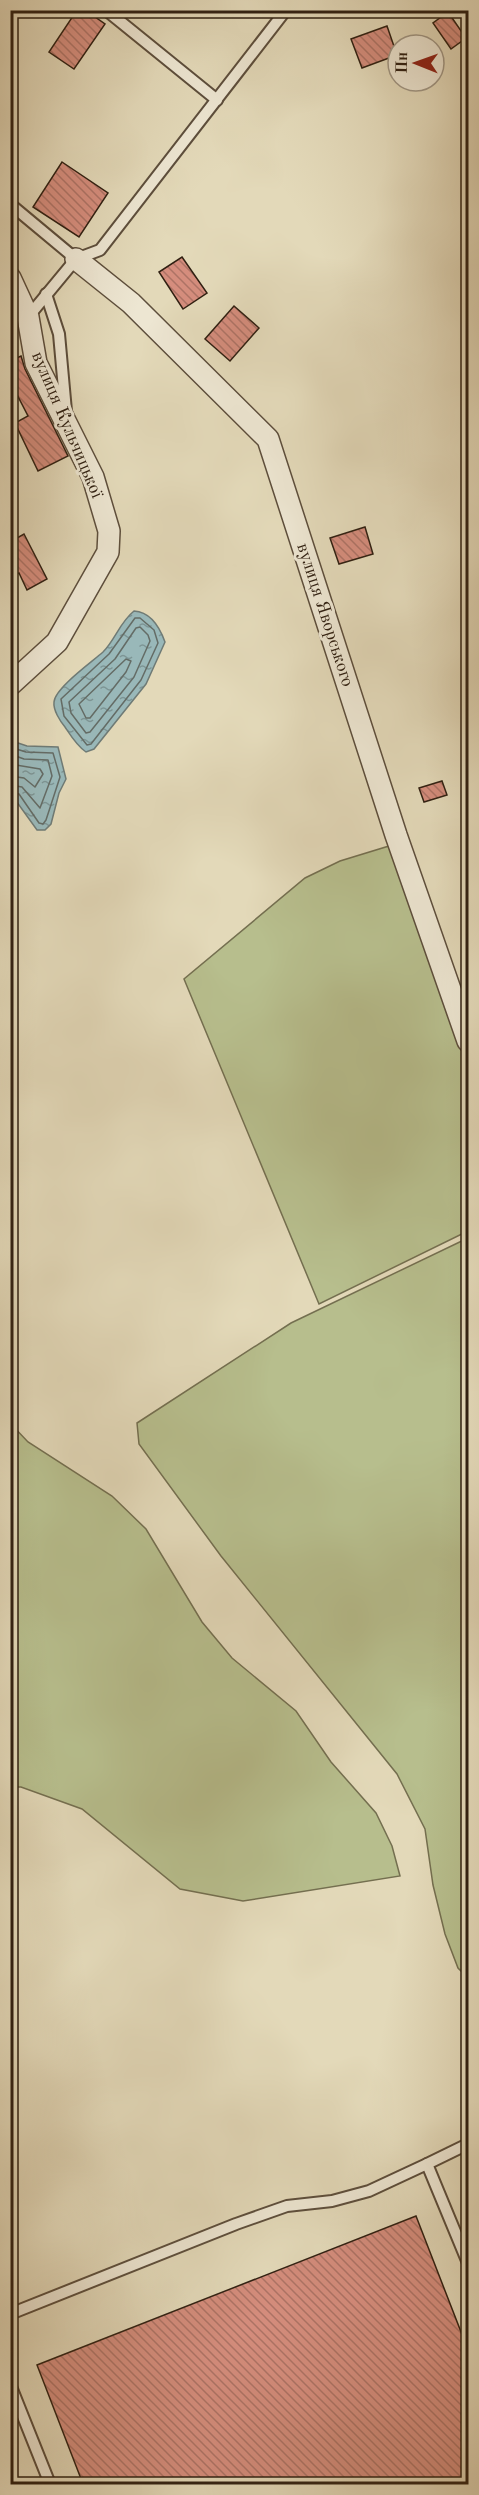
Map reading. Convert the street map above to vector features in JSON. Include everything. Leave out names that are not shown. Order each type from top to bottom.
[{"type":"street","name":"вулиця Яворського","points":[[76,259],[131,303],[268,439],[392,824],[468,1041]]},
{"type":"street","name":"вулиця Кульчицької","points":[[10,278],[28,317],[36,363],[93,477],[109,531],[108,552],[57,642],[10,685]]},
{"type":"lane","points":[[106,10],[217,100]]},
{"type":"lane","points":[[28,317],[76,259],[100,250],[286,10]]},
{"type":"lane","points":[[10,204],[76,259]]},
{"type":"lane","points":[[46,294],[59,334],[66,423]]},
{"type":"lane","points":[[10,2314],[287,2206],[332,2201],[369,2192],[468,2144]]},
{"type":"lane","points":[[427,2164],[468,2263]]},
{"type":"lane","points":[[10,2384],[50,2484]]},
{"type":"green space","points":[[389,846],[468,1069],[468,1231],[319,1304],[184,979],[305,878],[340,861]]},
{"type":"green space","points":[[468,1238],[468,1978],[458,1968],[445,1934],[433,1885],[425,1829],[397,1774],[221,1556],[139,1444],[137,1423],[291,1323]]},
{"type":"green space","points":[[10,1423],[28,1442],[112,1496],[146,1529],[202,1622],[232,1658],[296,1711],[331,1762],[376,1813],[392,1846],[400,1876],[243,1901],[180,1889],[82,1809],[21,1787],[11,1787]]},
{"type":"water","points":[[134,611],[150,618],[165,642],[146,684],[94,749],[86,752],[74,741],[57,715],[54,705],[56,696],[67,683],[103,652]]},
{"type":"water","points":[[12,741],[27,746],[58,747],[66,779],[59,793],[51,824],[45,830],[37,830],[14,798],[11,798]]},
{"type":"building","points":[[77,10],[85,10],[105,24],[74,69],[49,52]]},
{"type":"building","points":[[448,12],[466,38],[451,49],[446,42],[446,33],[440,33],[433,23]]},
{"type":"building","points":[[387,26],[389,33],[386,33],[386,59],[362,68],[351,39]]},
{"type":"building","points":[[62,162],[108,193],[79,237],[33,207]]},
{"type":"building","points":[[182,257],[207,293],[183,309],[159,272]]},
{"type":"building","points":[[234,306],[259,328],[230,361],[205,339]]},
{"type":"building","points":[[21,356],[25,369],[68,456],[38,471],[15,423],[28,416],[10,381],[10,361]]},
{"type":"building","points":[[365,527],[373,554],[339,564],[330,538]]},
{"type":"building","points":[[24,534],[47,579],[27,590],[19,573],[10,577],[10,542]]},
{"type":"building","points":[[442,781],[447,795],[424,802],[419,788]]},
{"type":"building","points":[[416,2216],[468,2350],[468,2484],[83,2484],[37,2365]]}]
